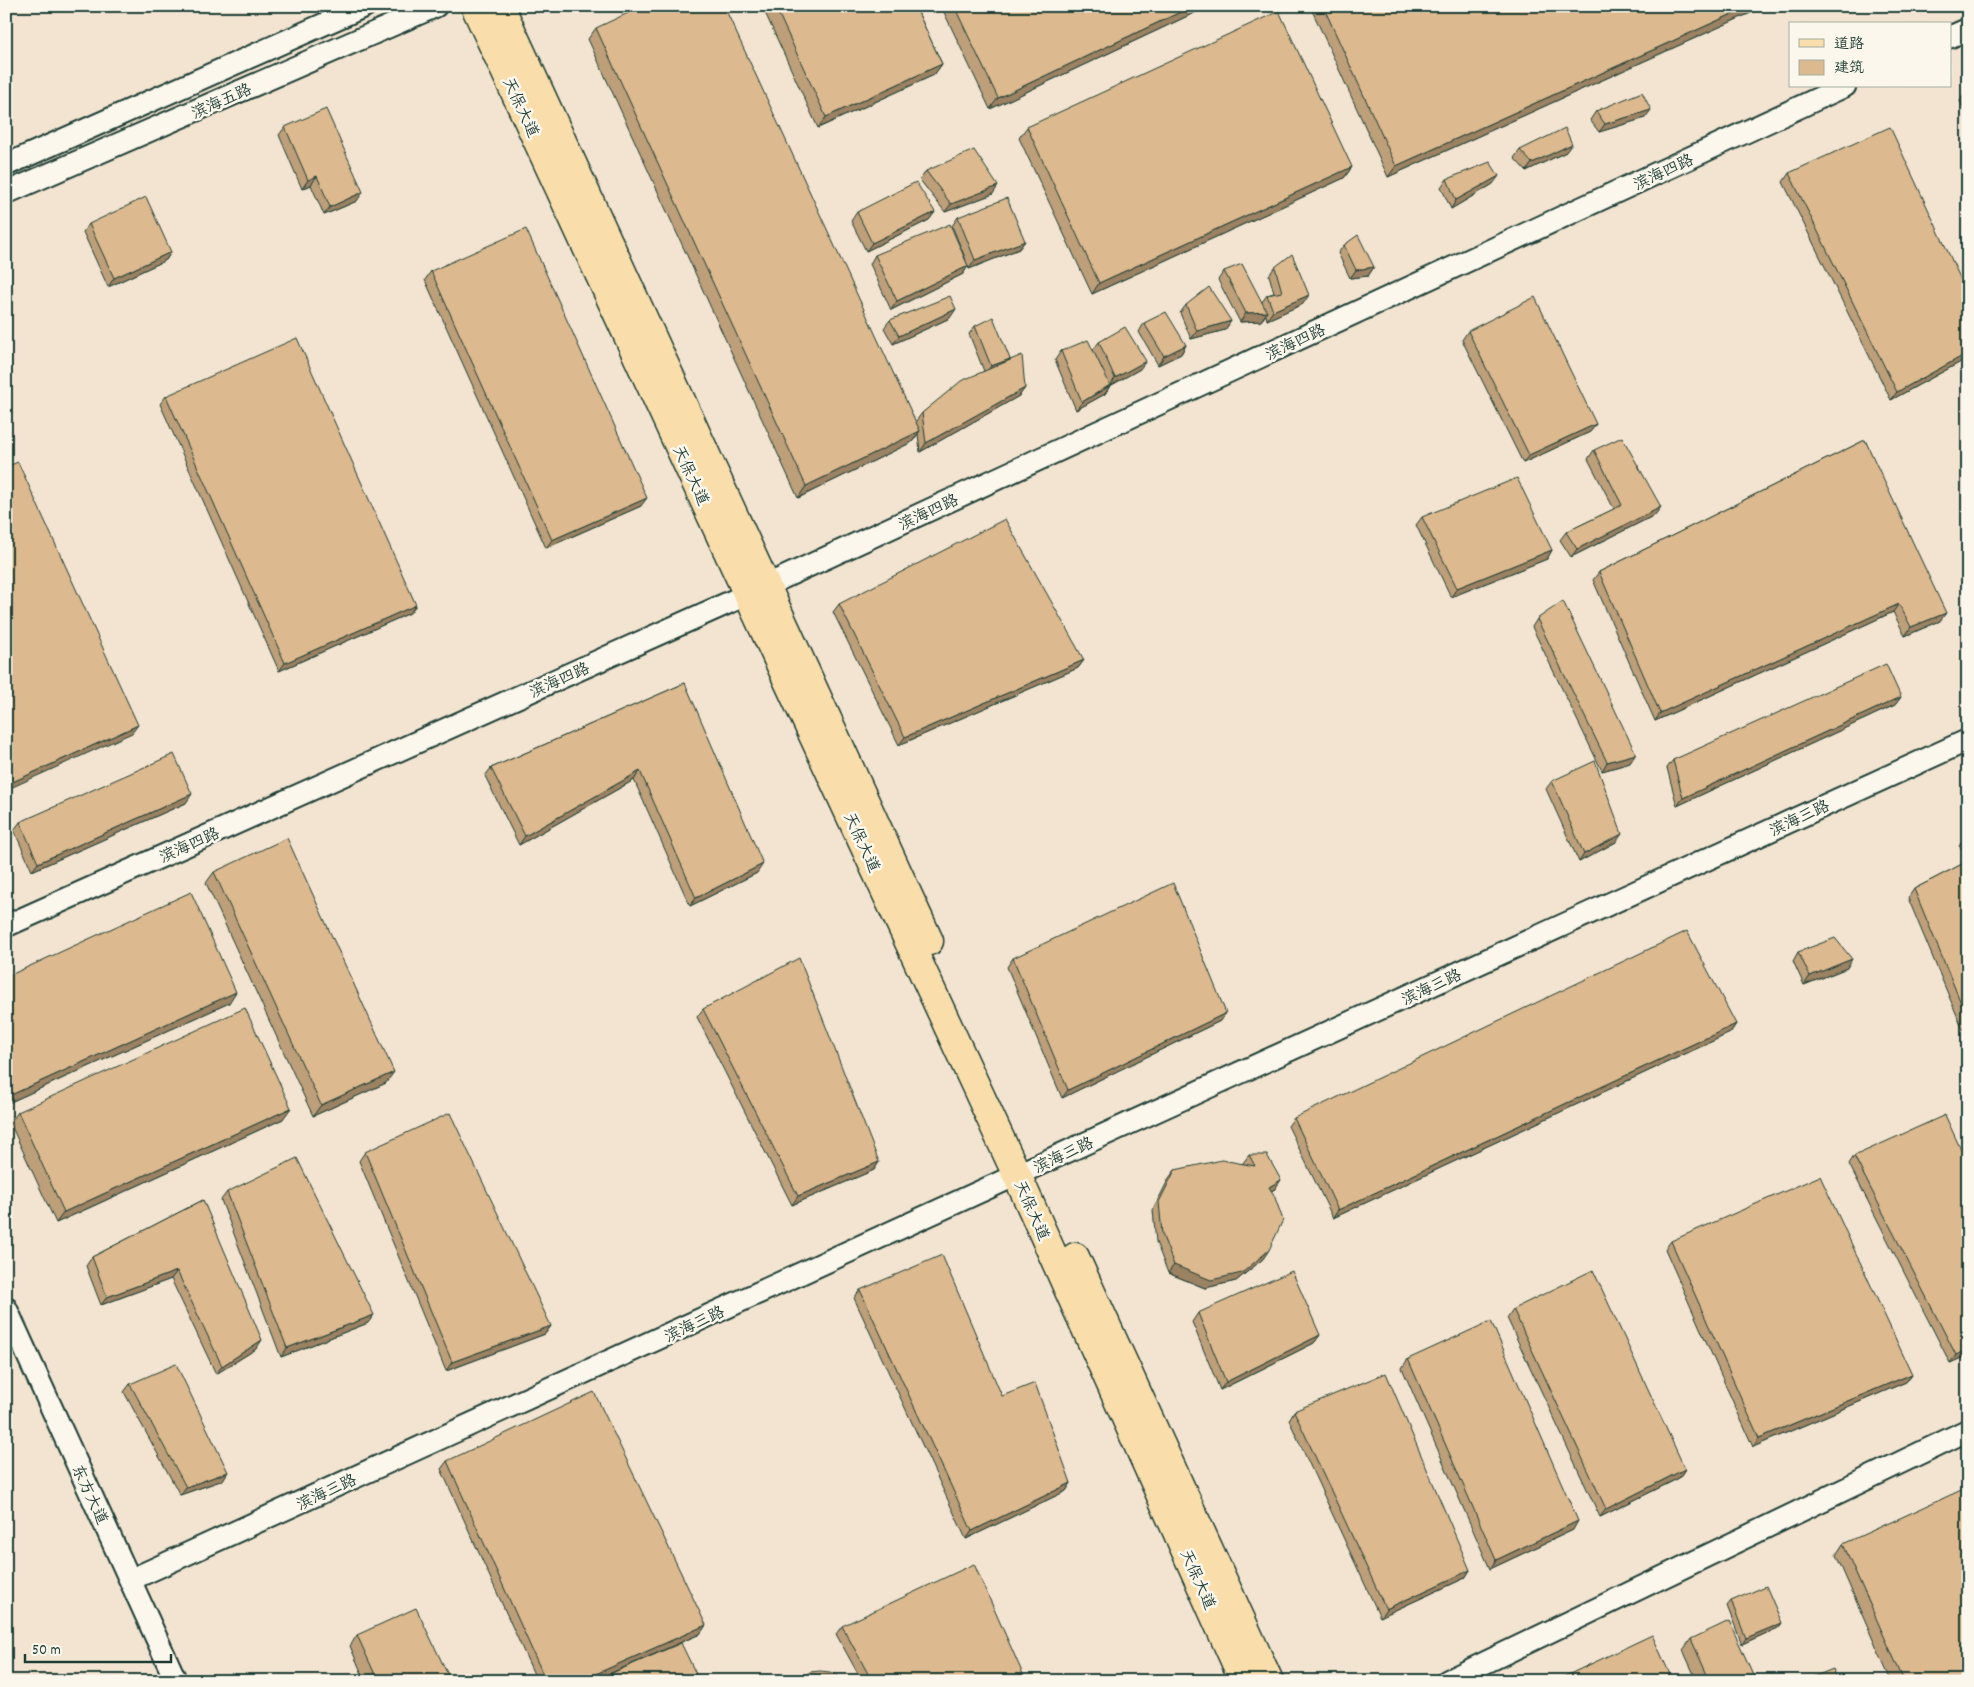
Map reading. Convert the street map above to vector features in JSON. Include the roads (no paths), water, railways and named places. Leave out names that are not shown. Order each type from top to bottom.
[{"type":"main road","name":"天保大道","points":[[475,6],[757,590]]},
{"type":"main road","name":"天保大道","points":[[500,6],[757,590],[1025,1172],[1269,1681]]},
{"type":"main road","name":"天保大道","points":[[1025,1172],[1244,1681]]},
{"type":"street","name":"滨海五路","points":[[6,164],[365,6]]},
{"type":"street","name":"滨海五路","points":[[6,193],[436,6]]},
{"type":"street","points":[[1952,37],[1968,29]]},
{"type":"street","name":"滨海四路","points":[[6,926],[757,590],[1841,88]]},
{"type":"street","name":"滨海三路","points":[[130,1580],[1968,740]]},
{"type":"street","name":"东方大道","points":[[6,1308],[176,1681]]},
{"type":"street","points":[[1447,1681],[1968,1430]]}]
